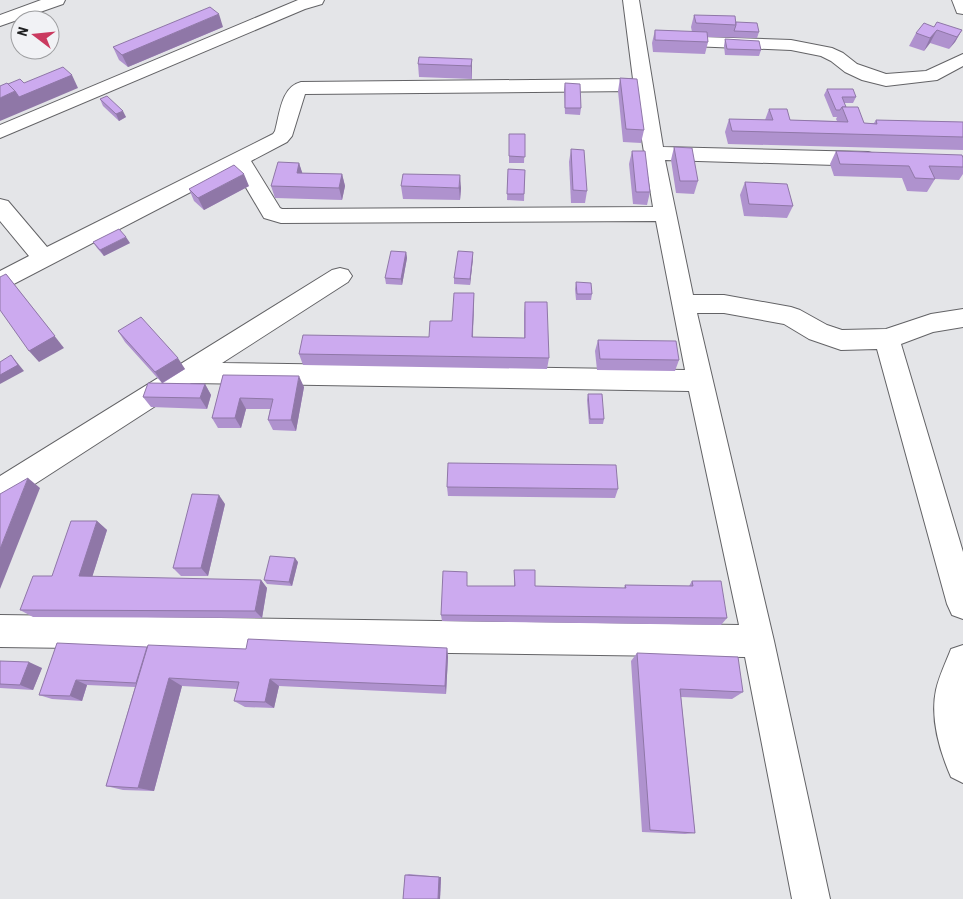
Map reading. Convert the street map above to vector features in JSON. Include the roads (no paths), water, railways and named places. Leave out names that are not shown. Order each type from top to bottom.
[{"type":"street","points":[[0,132],[299,5],[316,0]]},
{"type":"street","points":[[631,0],[642,85],[665,214],[758,641],[811,899]]},
{"type":"street","points":[[960,0],[963,9]]},
{"type":"street","points":[[0,21],[46,2]]},
{"type":"street","points":[[636,40],[791,45],[837,57],[851,68],[869,76],[886,80],[930,76],[963,59]]},
{"type":"street","points":[[0,281],[280,138],[285,132],[295,92],[301,88],[642,85]]},
{"type":"street","points":[[655,153],[884,160]]},
{"type":"street","points":[[239,159],[272,214],[281,216],[665,214]]},
{"type":"street","points":[[0,206],[43,258]]},
{"type":"street","points":[[0,491],[340,276]]},
{"type":"street","points":[[684,304],[724,304],[765,310],[791,316],[818,332],[841,340],[886,339],[931,323],[963,318]]},
{"type":"street","points":[[886,339],[963,604]]},
{"type":"street","points":[[186,372],[701,381]]},
{"type":"street","points":[[0,631],[758,641]]},
{"type":"street","points":[[963,661],[954,679],[950,710],[963,765]]}]
